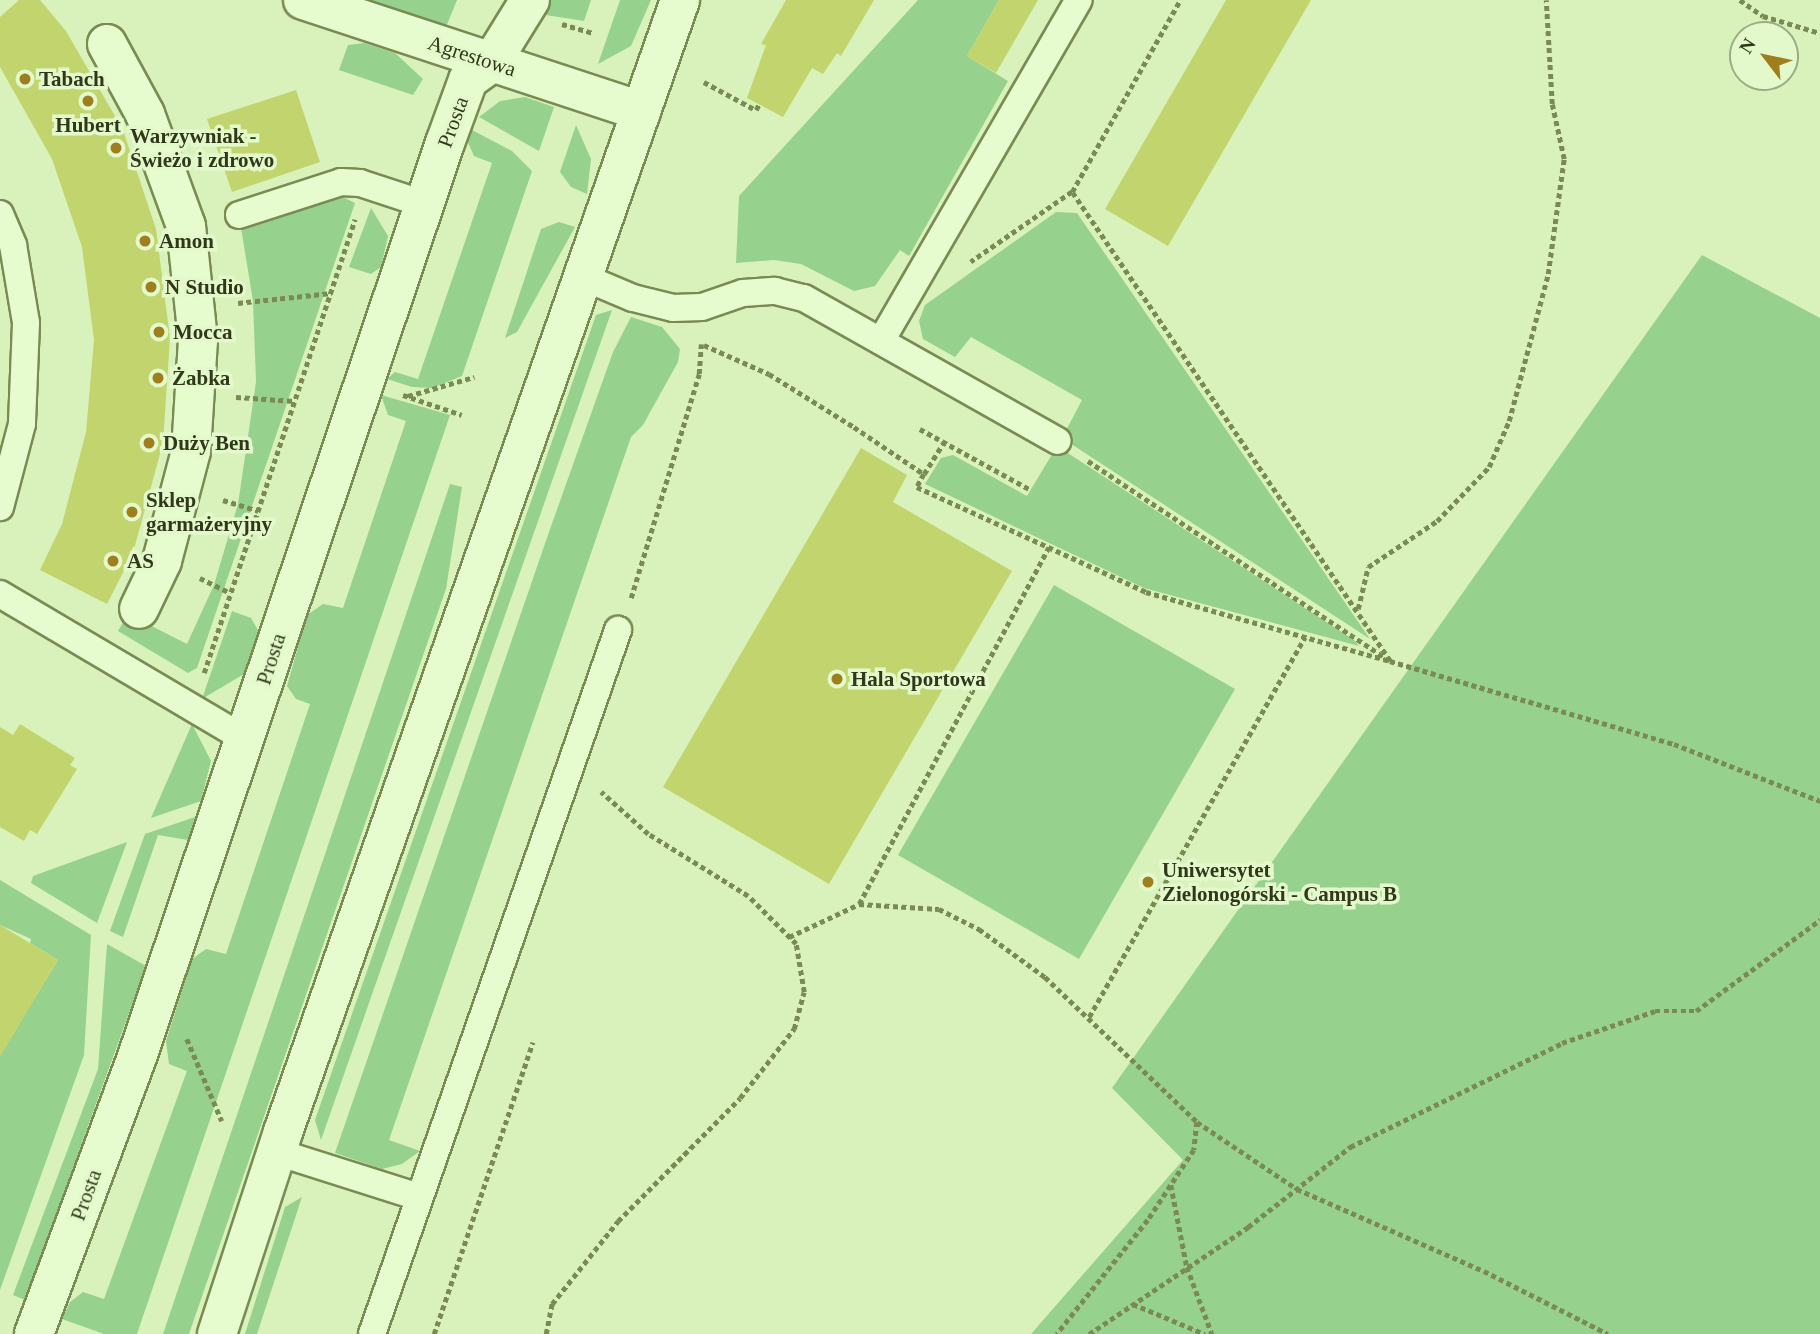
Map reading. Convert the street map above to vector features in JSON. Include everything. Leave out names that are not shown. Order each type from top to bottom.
[{"type":"street","name":"Agrestowa","points":[[303,0],[641,111]]},
{"type":"street","points":[[218,1334],[277,1152],[680,0]]},
{"type":"street","name":"Prosta","points":[[34,1334],[244,739],[468,80],[491,63],[543,11]]},
{"type":"street","points":[[107,44],[145,114],[186,226],[198,340],[188,463],[162,561],[139,609]]},
{"type":"lane","points":[[881,341],[1079,0]]},
{"type":"lane","points":[[239,215],[322,185],[367,186],[424,204]]},
{"type":"lane","points":[[0,214],[13,246],[26,323],[22,424],[0,507]]},
{"type":"lane","points":[[583,277],[652,303],[673,308],[702,307],[743,293],[775,290],[804,298],[1058,441]]},
{"type":"lane","points":[[0,594],[244,739]]},
{"type":"lane","points":[[372,1334],[618,630]]},
{"type":"lane","points":[[277,1152],[419,1197]]},
{"type":"path","points":[[1072,192],[1180,0]]},
{"type":"path","points":[[1358,609],[1368,566],[1437,521],[1489,467],[1510,421],[1548,274],[1564,159],[1552,104],[1546,0]]},
{"type":"path","points":[[1740,0],[1763,16],[1820,33]]},
{"type":"path","points":[[543,11],[593,33]]},
{"type":"path","points":[[704,82],[756,110],[759,104]]},
{"type":"path","points":[[188,705],[205,671],[367,186]]},
{"type":"path","points":[[195,308],[331,293]]},
{"type":"path","points":[[618,630],[699,374],[702,307]]},
{"type":"path","points":[[407,396],[474,377]]},
{"type":"path","points":[[194,393],[295,401]]},
{"type":"path","points":[[398,393],[461,415]]},
{"type":"path","points":[[920,429],[1031,490]]},
{"type":"path","points":[[1058,441],[1390,661],[1674,744],[1820,801]]},
{"type":"path","points":[[924,474],[944,442]]},
{"type":"path","points":[[859,904],[1049,547]]},
{"type":"path","points":[[1089,1017],[1305,637]]},
{"type":"path","points":[[547,1334],[552,1304],[618,1221],[740,1098],[794,1030],[804,992],[796,944],[748,896],[648,834],[610,803],[599,790],[603,777]]},
{"type":"path","points":[[789,937],[859,904],[939,909],[979,929],[1089,1017],[1197,1122],[1297,1189],[1484,1271],[1608,1334]]},
{"type":"path","points":[[1089,1334],[1297,1189],[1350,1147],[1562,1043],[1655,1011],[1696,1011],[1820,920]]},
{"type":"path","points":[[163,972],[209,1097],[222,1121]]},
{"type":"path","points":[[434,1334],[533,1042]]},
{"type":"path","points":[[1057,1334],[1148,1220],[1194,1150],[1197,1122]]},
{"type":"path","points":[[1171,1185],[1187,1267],[1212,1334]]},
{"type":"path","points":[[1132,1303],[1205,1334]]},
{"type":"green space","points":[[367,0],[457,0],[446,27]]},
{"type":"green space","points":[[551,0],[591,0],[584,21],[546,15]]},
{"type":"green space","points":[[620,0],[651,0],[631,46],[598,64]]},
{"type":"green space","points":[[918,0],[999,0],[967,56],[1008,81],[909,256],[900,250],[875,286],[854,291],[801,264],[774,260],[736,263],[739,196]]},
{"type":"green space","points":[[364,43],[395,53],[423,79],[413,95],[339,70],[348,45]]},
{"type":"green space","points":[[525,97],[554,107],[539,151],[479,117],[500,101]]},
{"type":"green space","points":[[576,125],[591,159],[587,194],[571,187],[560,172]]},
{"type":"green space","points":[[472,130],[512,151],[532,171],[462,376],[432,388],[412,387],[387,379],[395,372],[418,379],[492,163],[474,156],[467,140]]},
{"type":"green space","points":[[341,196],[355,203],[197,668],[188,673],[118,631],[128,614],[187,644],[214,585],[238,504],[256,382],[253,301],[241,228]]},
{"type":"green space","points":[[371,208],[388,236],[381,267],[371,274],[349,267]]},
{"type":"green space","points":[[1056,212],[1077,213],[1370,639],[1062,438],[1082,400],[971,337],[955,357],[923,339],[919,321],[925,305]]},
{"type":"green space","points":[[559,222],[575,227],[517,332],[505,338],[541,229]]},
{"type":"green space","points":[[1702,255],[1820,318],[1820,1334],[1031,1334],[1183,1160],[1112,1088]]},
{"type":"green space","points":[[612,310],[321,1140],[315,1120],[596,315]]},
{"type":"green space","points":[[631,317],[662,327],[680,349],[678,362],[643,425],[631,437],[389,1140],[420,1151],[402,1164],[382,1169],[335,1153],[549,532],[613,352]]},
{"type":"green space","points":[[381,395],[450,415],[137,1334],[104,1334],[62,1319],[70,1302],[83,1292],[104,1299],[187,1071],[169,1064],[166,1041],[192,959],[206,949],[226,954],[310,704],[296,699],[287,686],[307,615],[323,604],[343,608],[406,421],[388,415]]},
{"type":"green space","points":[[1057,446],[1354,640],[1359,646],[1144,588],[925,484],[941,458],[953,455],[1027,496]]},
{"type":"green space","points":[[450,484],[462,487],[446,589],[189,1334],[163,1334]]},
{"type":"green space","points":[[1054,585],[1235,689],[1079,959],[898,855]]},
{"type":"green space","points":[[232,611],[251,618],[259,632],[244,674],[202,699]]},
{"type":"green space","points":[[192,724],[211,761],[201,801],[151,818]]},
{"type":"green space","points":[[195,817],[188,840],[158,835],[123,937],[110,931],[145,834]]},
{"type":"green space","points":[[127,842],[97,923],[31,883],[33,876]]},
{"type":"green space","points":[[0,880],[91,935],[84,1055],[0,1290],[0,1055],[58,960],[30,943],[31,939],[0,925]]},
{"type":"green space","points":[[107,944],[146,966],[25,1300],[13,1295],[98,1069]]},
{"type":"green space","points":[[302,1197],[257,1334],[245,1334],[285,1207]]},
{"type":"building","points":[[19,0],[40,0],[66,31],[123,130],[156,229],[170,338],[163,443],[133,553],[107,604],[40,570],[62,524],[86,432],[94,340],[82,247],[52,159],[0,67],[0,17]]},
{"type":"building","points":[[786,0],[874,0],[841,56],[837,53],[823,74],[812,68],[783,117],[747,98],[766,45],[761,44]]},
{"type":"building","points":[[999,0],[1038,0],[996,73],[967,56]]},
{"type":"building","points":[[1226,0],[1311,0],[1168,246],[1105,209]]},
{"type":"building","points":[[296,90],[320,162],[232,192],[207,119]]},
{"type":"building","name":"Hala Sportowa","points":[[861,448],[907,475],[893,502],[1012,571],[829,884],[663,787]]},
{"type":"building","points":[[20,724],[75,758],[70,765],[77,769],[37,834],[30,830],[24,841],[0,827],[0,727],[13,735]]},
{"type":"building","points":[[0,925],[58,960],[0,1057]]},
{"type":"place","name":"Tabach","points":[[25,79]]},
{"type":"place","name":"Hubert","points":[[88,101]]},
{"type":"place","name":"Warzywniak - Świeżo i zdrowo","points":[[116,148]]},
{"type":"place","name":"Amon","points":[[145,241]]},
{"type":"place","name":"N Studio","points":[[151,287]]},
{"type":"place","name":"Mocca","points":[[159,332]]},
{"type":"place","name":"Żabka","points":[[158,378]]},
{"type":"place","name":"Duży Ben","points":[[149,443]]},
{"type":"place","name":"Sklep garmażeryjny","points":[[132,512]]},
{"type":"place","name":"AS","points":[[113,561]]},
{"type":"place","name":"Hala Sportowa","points":[[837,679]]},
{"type":"place","name":"Uniwersytet Zielonogórski - Campus B","points":[[1148,882]]}]
